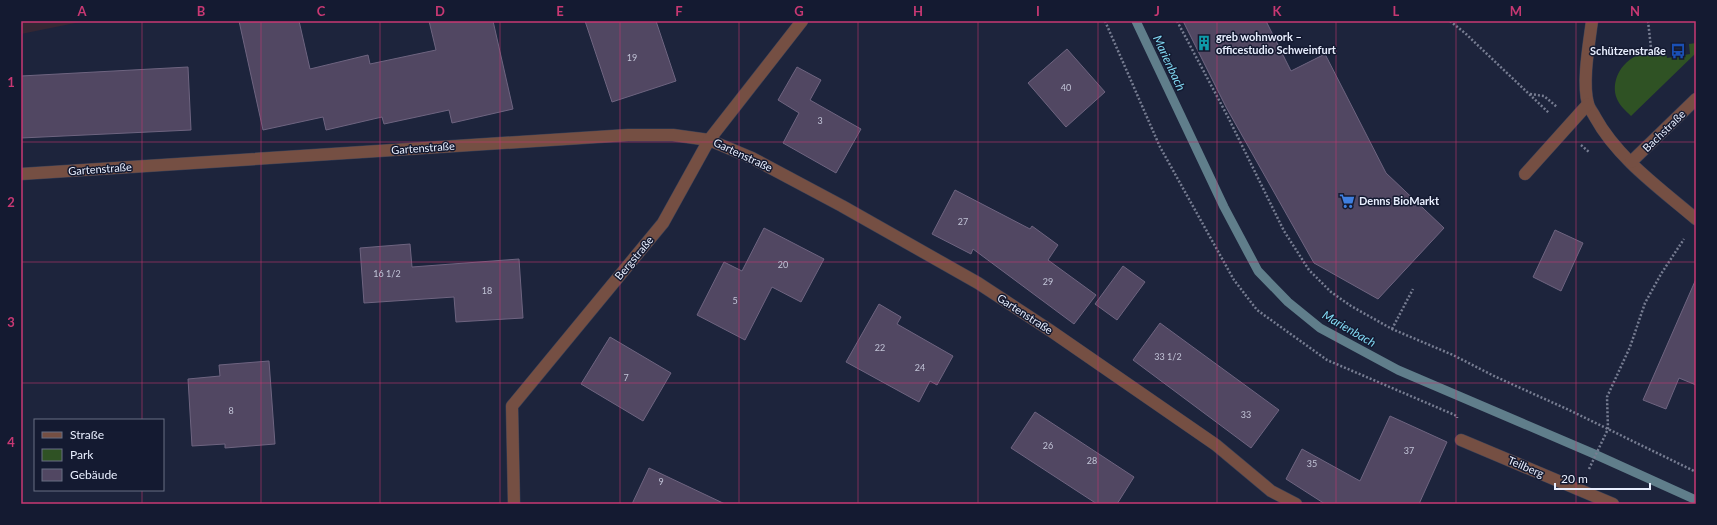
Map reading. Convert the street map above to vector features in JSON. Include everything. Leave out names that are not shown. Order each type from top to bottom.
[{"type":"street","name":"Bergstraße","points":[[514,504],[512,406],[662,223],[709,140],[802,21]]},
{"type":"street","points":[[1592,21],[1586,81],[1588,104],[1600,127],[1631,162],[1696,219]]},
{"type":"street","name":"Bachstraße","points":[[1631,162],[1696,99]]},
{"type":"street","points":[[1525,174],[1588,104]]},
{"type":"street","name":"Gartenstraße","points":[[21,174],[628,135],[673,135],[709,140],[752,158],[828,198],[978,283],[1092,358],[1216,445],[1271,491],[1296,504]]},
{"type":"street","name":"Teilberg","points":[[1461,440],[1612,504]]},
{"type":"path","points":[[1105,21],[1160,148],[1234,280],[1257,310],[1327,360],[1457,416],[1461,440]]},
{"type":"path","points":[[1177,21],[1228,117],[1284,230],[1309,270],[1331,292],[1351,306],[1392,329],[1453,355],[1696,472]]},
{"type":"path","points":[[1450,21],[1466,34],[1529,94],[1544,96],[1573,121]]},
{"type":"path","points":[[1648,21],[1651,48]]},
{"type":"path","points":[[1588,471],[1608,429],[1607,397],[1630,346],[1645,303],[1661,274],[1684,239]]},
{"type":"path","points":[[1392,329],[1413,289]]},
{"type":"shaded area","points":[[21,21],[85,21],[21,34]]},
{"type":"green space","points":[[1696,43],[1696,53],[1631,116],[1623,108],[1617,99],[1615,86],[1618,73],[1627,62],[1638,55],[1665,49],[1667,58],[1690,54],[1689,44]]},
{"type":"building","points":[[239,21],[299,21],[310,69],[368,55],[370,64],[436,50],[429,21],[493,21],[513,109],[452,123],[449,110],[384,124],[382,117],[326,130],[323,117],[263,130]]},
{"type":"building","points":[[585,21],[656,21],[676,81],[612,102]]},
{"type":"building","name":"Denns BioMarkt","points":[[1183,21],[1266,21],[1291,71],[1325,54],[1386,173],[1444,228],[1378,299],[1314,263],[1226,107]]},
{"type":"building","points":[[1067,49],[1105,92],[1066,127],[1028,83]]},
{"type":"building","points":[[188,67],[191,130],[21,138],[21,76]]},
{"type":"building","points":[[797,67],[821,80],[810,100],[861,129],[836,173],[783,143],[799,113],[778,100]]},
{"type":"building","points":[[955,190],[1030,229],[1032,226],[1058,245],[1048,260],[1096,295],[1074,324],[973,249],[971,254],[932,234]]},
{"type":"building","points":[[764,228],[824,259],[801,302],[772,287],[745,340],[697,315],[724,262],[742,271]]},
{"type":"building","points":[[1555,230],[1583,243],[1561,291],[1533,277]]},
{"type":"building","points":[[410,244],[412,267],[519,259],[523,318],[456,322],[454,297],[364,303],[360,248]]},
{"type":"building","points":[[1123,266],[1145,282],[1117,320],[1095,304]]},
{"type":"building","points":[[1696,279],[1696,385],[1679,378],[1666,409],[1643,400]]},
{"type":"building","points":[[879,304],[901,317],[897,324],[953,356],[937,385],[930,381],[919,402],[846,362]]},
{"type":"building","points":[[1160,323],[1279,410],[1251,448],[1133,360]]},
{"type":"building","points":[[610,337],[671,373],[643,421],[581,384]]},
{"type":"building","points":[[269,361],[275,444],[225,448],[225,444],[192,446],[188,379],[220,376],[219,365]]},
{"type":"building","points":[[1035,412],[1134,477],[1117,504],[1097,504],[1011,448]]},
{"type":"building","points":[[1390,416],[1447,442],[1419,504],[1325,504],[1286,479],[1302,449],[1360,481]]},
{"type":"building","points":[[649,468],[725,504],[632,504]]},
{"type":"waterway","name":"Marienbach","points":[[1136,21],[1224,207],[1258,271],[1288,302],[1320,328],[1398,370],[1592,453],[1696,500]]},
{"type":"place","name":"greb wohnwork – officestudio Schweinfurt","points":[[1204,43]]},
{"type":"place","name":"Schützenstraße","points":[[1678,51]]},
{"type":"place","name":"Denns BioMarkt","points":[[1347,201]]}]
